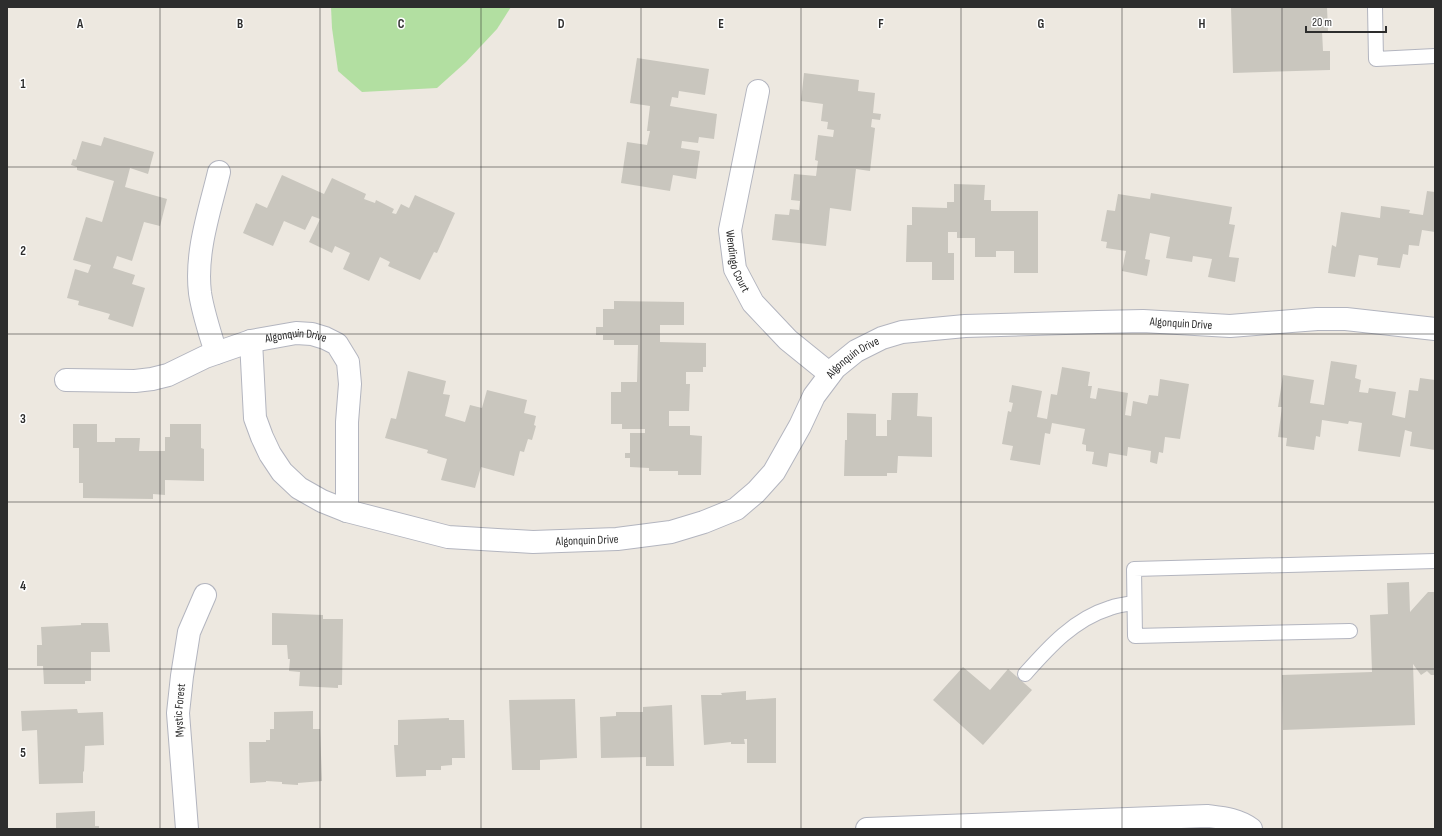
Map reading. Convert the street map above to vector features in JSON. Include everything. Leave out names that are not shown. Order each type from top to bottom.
[{"type":"street","name":"Wendingo Court","points":[[758,91],[730,230],[735,269],[753,303],[788,340],[830,374]]},
{"type":"street","points":[[216,353],[204,312],[200,292],[199,271],[202,245],[219,172]]},
{"type":"street","name":"Algonquin Drive","points":[[251,341],[255,418],[270,454],[282,472],[299,488],[322,501],[347,511],[448,537],[533,542],[618,539],[678,530],[704,522],[736,509],[756,492],[774,472],[800,426],[814,396],[835,368],[856,351],[882,338],[902,332],[965,326],[1142,321],[1230,326],[1317,319],[1346,319],[1435,329]]},
{"type":"street","name":"Algonquin Drive","points":[[66,380],[135,381],[152,379],[168,375],[216,353],[251,341],[296,333],[312,334],[337,344],[348,362],[350,384],[347,422],[347,511]]},
{"type":"street","name":"Mystic Forest","points":[[187,829],[178,713],[189,632],[205,595]]},
{"type":"street","points":[[866,829],[1207,816],[1225,818],[1242,823],[1251,829]]},
{"type":"lane","points":[[1375,7],[1376,59],[1435,56]]},
{"type":"lane","points":[[1350,631],[1135,636],[1134,569],[1435,561]]},
{"type":"lane","points":[[1025,674],[1044,652],[1077,624],[1090,616],[1111,607],[1134,603]]},
{"type":"green space","points":[[331,7],[511,7],[497,29],[466,62],[437,88],[362,92],[338,71],[332,28]]},
{"type":"building","points":[[1231,7],[1327,7],[1328,31],[1322,31],[1323,51],[1330,51],[1330,70],[1233,73]]},
{"type":"building","points":[[637,58],[709,69],[705,95],[679,91],[678,98],[672,97],[670,106],[717,114],[714,139],[699,137],[698,143],[682,141],[681,148],[700,151],[696,179],[673,175],[670,191],[621,183],[627,142],[647,145],[650,131],[647,131],[650,106],[630,103]]},
{"type":"building","points":[[804,73],[859,80],[858,91],[875,93],[873,113],[881,114],[880,120],[872,119],[871,127],[875,128],[870,171],[856,169],[851,211],[830,208],[826,246],[772,240],[775,214],[789,215],[790,209],[799,210],[800,201],[791,200],[794,174],[816,176],[818,161],[815,160],[818,135],[833,137],[834,130],[827,129],[828,122],[821,121],[823,104],[801,101]]},
{"type":"building","points":[[104,137],[154,152],[148,174],[130,168],[125,187],[167,199],[160,226],[144,222],[132,261],[117,256],[113,268],[135,275],[132,284],[145,288],[133,327],[108,319],[110,314],[78,305],[79,301],[67,298],[75,269],[88,273],[91,265],[73,260],[86,217],[102,222],[114,181],[77,170],[77,167],[71,165],[73,159],[76,160],[82,141],[101,146]]},
{"type":"building","points":[[282,175],[324,194],[332,178],[366,194],[364,199],[375,203],[376,200],[394,209],[392,213],[396,214],[401,204],[409,208],[415,195],[455,213],[437,253],[434,252],[420,280],[388,266],[390,262],[380,257],[369,281],[343,269],[350,253],[335,246],[332,253],[309,242],[320,219],[312,216],[305,230],[284,221],[273,246],[243,233],[256,203],[267,208]]},
{"type":"building","points":[[954,184],[985,185],[984,200],[991,200],[991,211],[1038,211],[1038,273],[1014,273],[1014,251],[996,251],[996,257],[975,257],[975,238],[957,238],[957,232],[948,232],[948,253],[954,253],[954,280],[932,280],[932,262],[906,262],[907,225],[912,225],[912,207],[947,208],[947,202],[954,202]]},
{"type":"building","points":[[1427,191],[1435,192],[1435,232],[1422,230],[1419,246],[1409,245],[1408,255],[1403,254],[1400,268],[1377,265],[1378,258],[1359,255],[1355,277],[1328,273],[1332,245],[1336,247],[1341,212],[1380,218],[1381,206],[1410,210],[1409,213],[1423,215]]},
{"type":"building","points":[[1151,193],[1232,207],[1229,224],[1235,225],[1229,257],[1239,258],[1235,282],[1208,277],[1212,259],[1193,256],[1192,262],[1166,258],[1170,237],[1150,233],[1145,259],[1150,260],[1147,276],[1122,271],[1126,251],[1106,248],[1107,242],[1101,241],[1107,210],[1115,211],[1118,194],[1150,199]]},
{"type":"building","points":[[614,301],[684,302],[684,325],[660,325],[660,342],[706,343],[706,367],[703,367],[703,372],[686,372],[686,384],[690,384],[689,411],[669,411],[669,426],[690,426],[690,435],[702,436],[701,475],[678,475],[678,471],[649,471],[649,468],[630,467],[630,458],[625,458],[625,453],[630,453],[630,433],[645,433],[645,429],[622,429],[622,424],[611,424],[611,392],[621,392],[621,382],[637,382],[638,345],[614,345],[614,340],[603,340],[603,335],[596,335],[596,327],[603,327],[603,309],[614,309]]},
{"type":"building","points":[[1331,361],[1357,365],[1355,378],[1361,380],[1359,392],[1368,393],[1369,388],[1396,392],[1392,415],[1405,418],[1409,390],[1418,391],[1420,378],[1435,380],[1435,450],[1410,446],[1412,432],[1405,430],[1400,457],[1358,451],[1362,423],[1349,421],[1348,424],[1322,420],[1320,437],[1316,436],[1314,450],[1286,446],[1287,438],[1278,437],[1282,407],[1278,407],[1283,375],[1314,380],[1310,403],[1324,405]]},
{"type":"building","points":[[1062,367],[1090,372],[1088,386],[1092,386],[1090,398],[1096,399],[1098,388],[1128,393],[1125,415],[1131,416],[1133,401],[1147,404],[1149,395],[1158,396],[1160,379],[1189,384],[1180,439],[1165,437],[1163,453],[1159,452],[1157,464],[1150,462],[1151,451],[1128,447],[1127,456],[1109,453],[1107,467],[1092,464],[1094,452],[1086,451],[1086,445],[1082,444],[1085,429],[1052,423],[1050,434],[1045,433],[1040,465],[1010,460],[1013,446],[1002,444],[1008,411],[1011,412],[1013,403],[1009,402],[1012,385],[1042,391],[1037,417],[1047,419],[1051,394],[1057,395]]},
{"type":"building","points":[[408,371],[446,381],[443,394],[450,395],[445,416],[465,422],[470,405],[482,408],[487,390],[527,400],[524,413],[536,416],[534,425],[536,426],[532,440],[528,439],[524,452],[520,451],[514,476],[481,467],[475,488],[441,480],[447,459],[427,453],[428,450],[385,438],[391,418],[396,419]]},
{"type":"building","points":[[892,393],[918,393],[917,416],[932,417],[932,457],[898,456],[897,473],[887,473],[887,476],[844,476],[845,440],[847,440],[847,413],[876,414],[876,436],[887,436],[887,420],[891,420]]},
{"type":"building","points":[[73,424],[97,424],[97,442],[115,442],[115,438],[140,438],[139,451],[165,451],[165,437],[170,437],[170,424],[201,424],[201,448],[204,449],[204,481],[165,480],[165,495],[153,494],[153,499],[83,498],[83,483],[79,483],[79,448],[73,448]]},
{"type":"building","points":[[1409,582],[1410,612],[1428,592],[1435,592],[1435,675],[1431,675],[1427,671],[1421,675],[1413,664],[1415,725],[1283,730],[1282,675],[1372,672],[1370,615],[1388,614],[1387,583]]},
{"type":"building","points":[[272,613],[323,615],[323,619],[343,619],[342,685],[338,685],[338,688],[299,686],[300,672],[289,671],[290,659],[288,659],[287,645],[272,645]]},
{"type":"building","points":[[81,623],[108,623],[110,652],[91,652],[91,681],[85,681],[85,684],[44,684],[43,666],[37,666],[37,645],[42,645],[41,627],[81,625]]},
{"type":"building","points":[[963,667],[990,690],[1008,669],[1032,690],[983,745],[933,700]]},
{"type":"building","points":[[746,691],[746,700],[776,698],[776,763],[747,763],[747,739],[744,739],[745,744],[731,744],[731,742],[704,745],[701,695],[722,695],[721,693]]},
{"type":"building","points":[[575,699],[577,758],[540,760],[540,770],[512,770],[509,700]]},
{"type":"building","points":[[672,705],[674,766],[646,766],[646,757],[601,758],[600,717],[616,716],[616,712],[643,712],[643,707]]},
{"type":"building","points":[[77,709],[78,713],[103,712],[104,745],[85,746],[83,783],[39,784],[37,730],[22,731],[21,711]]},
{"type":"building","points":[[313,711],[313,729],[320,729],[322,781],[298,783],[298,785],[266,781],[250,783],[249,742],[266,742],[266,740],[270,740],[270,729],[274,729],[274,712]]},
{"type":"building","points":[[449,718],[449,720],[464,720],[465,758],[452,758],[452,765],[441,766],[441,770],[426,770],[426,776],[396,777],[394,745],[398,745],[398,720]]},
{"type":"building","points":[[95,811],[95,826],[99,826],[99,829],[56,829],[56,813]]}]
